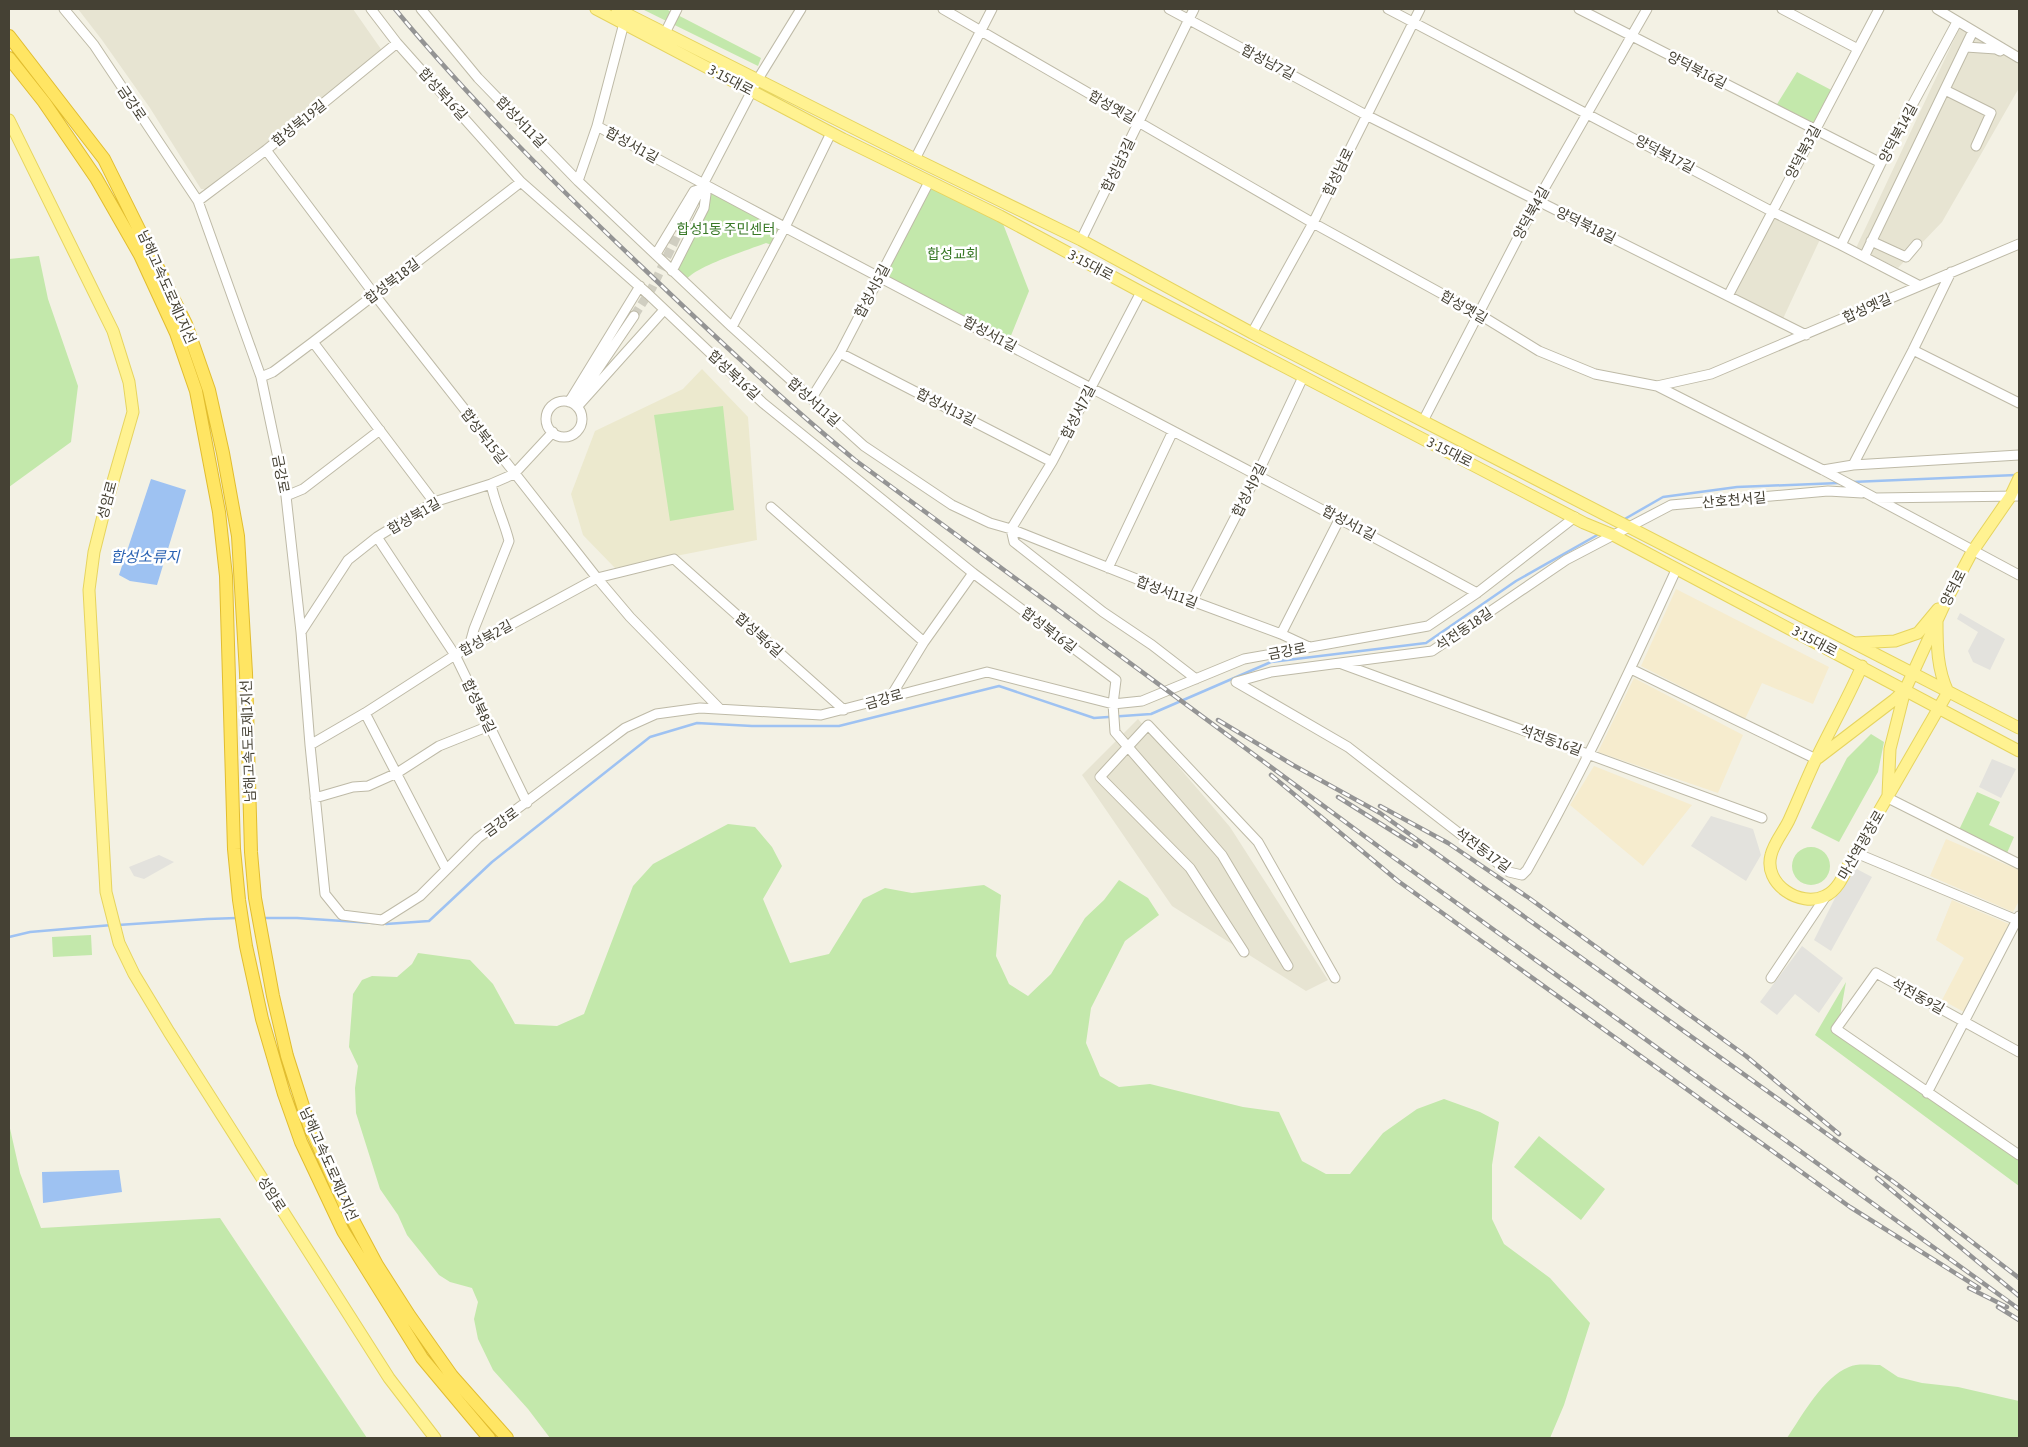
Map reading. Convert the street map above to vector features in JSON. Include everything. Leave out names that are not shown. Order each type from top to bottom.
[{"type":"highway","name":"남해고속도로제1지선","points":[[9,36],[104,159],[186,324],[208,390],[223,453],[238,536],[246,673],[251,852],[255,898],[273,996],[287,1056],[310,1125],[344,1203],[408,1315],[452,1376],[507,1438]]},
{"type":"highway","name":"남해고속도로제1지선","points":[[9,58],[44,102],[96,178],[140,254],[176,333],[196,391],[219,512],[226,576],[234,849],[239,900],[246,946],[262,1019],[284,1094],[301,1142],[343,1231],[422,1358],[489,1438]]},
{"type":"main road","name":"3·15대로","points":[[596,9],[831,133],[1000,216],[1303,377],[1862,666],[2019,751]]},
{"type":"main road","name":"3·15대로","points":[[617,9],[1081,240],[1252,334],[2019,728]]},
{"type":"main road","name":"성암로","points":[[9,120],[113,331],[130,389],[133,412],[94,552],[89,590],[106,892],[120,943],[134,974],[164,1024],[384,1370],[435,1438]]},
{"type":"main road","name":"양덕로","points":[[1905,690],[1946,601],[1972,552],[2014,495],[2019,478]]},
{"type":"main road","points":[[1854,643],[1895,641],[1918,633],[1946,601]]},
{"type":"main road","points":[[1937,621],[1937,654],[1941,678],[1948,692]]},
{"type":"main road","points":[[1826,896],[1811,900],[1798,899],[1781,888],[1770,872],[1771,855],[1787,826],[1816,759],[1862,666]]},
{"type":"main road","points":[[1816,759],[1905,690]]},
{"type":"main road","points":[[1888,798],[1890,749],[1905,690]]},
{"type":"main road","name":"마산역광장로","points":[[1826,896],[1841,881],[1948,692]]},
{"type":"street","name":"금강로","points":[[64,9],[94,45],[198,201],[261,378],[286,496],[301,632],[325,894],[342,915],[382,920],[420,896],[478,838],[625,728],[656,714],[700,708],[719,708],[821,715],[987,672],[1113,706],[1142,701],[1244,659],[1428,626],[1580,520]]},
{"type":"street","name":"합성북16길","points":[[372,9],[397,43],[521,182],[640,286],[763,403],[973,573],[1116,680],[1113,706]]},
{"type":"street","name":"합성서11길","points":[[420,9],[478,78],[578,181],[732,327],[864,446],[952,506],[990,524],[1011,529],[1192,601],[1281,634],[1309,647]]},
{"type":"street","points":[[665,33],[677,9]]},
{"type":"street","points":[[686,219],[758,79],[801,9]]},
{"type":"street","name":"합성옛길","points":[[944,9],[1313,223],[1477,313],[1539,351],[1595,374],[1657,386],[1711,374],[2019,244]]},
{"type":"street","points":[[915,159],[992,9]]},
{"type":"street","name":"합성남7길","points":[[1169,9],[1366,115]]},
{"type":"street","name":"합성남3길","points":[[1081,240],[1194,9]]},
{"type":"street","name":"양덕북17길","points":[[1388,9],[1918,286]]},
{"type":"street","name":"합성남로","points":[[1252,334],[1313,223],[1412,21],[1420,9]]},
{"type":"street","name":"양덕북16길","points":[[1579,9],[1881,163]]},
{"type":"street","name":"양덕북4길","points":[[1422,421],[1537,201],[1647,9]]},
{"type":"street","points":[[1782,9],[1858,49]]},
{"type":"street","name":"양덕북3길","points":[[1728,296],[1879,9]]},
{"type":"street","points":[[1937,9],[2019,58]]},
{"type":"street","name":"양덕북14길","points":[[1842,245],[1881,163],[1957,22]]},
{"type":"street","name":"합성서1길","points":[[624,23],[597,126],[703,187],[785,227],[1091,387],[1340,518],[1477,593]]},
{"type":"street","points":[[1864,257],[1973,31]]},
{"type":"street","name":"합성북19길","points":[[198,201],[266,150],[397,43]]},
{"type":"street","points":[[1966,47],[1996,49],[2019,63]]},
{"type":"street","points":[[1945,90],[1991,113],[1976,146]]},
{"type":"street","name":"양덕북18길","points":[[1366,115],[1806,335]]},
{"type":"street","points":[[578,181],[597,126]]},
{"type":"street","points":[[732,327],[785,227],[831,133]]},
{"type":"street","name":"합성북15길","points":[[266,150],[374,294],[597,578],[630,617],[719,708]]},
{"type":"street","name":"합성북18길","points":[[261,378],[273,372],[313,342],[521,182]]},
{"type":"street","name":"합성서5길","points":[[811,399],[840,353],[930,182]]},
{"type":"street","points":[[656,254],[694,191],[703,187]]},
{"type":"street","points":[[672,271],[704,208],[706,194],[703,187]]},
{"type":"street","points":[[1871,241],[1906,257],[1917,244]]},
{"type":"street","points":[[1853,465],[1951,272]]},
{"type":"street","points":[[574,404],[640,286]]},
{"type":"street","name":"합성서7길","points":[[1011,529],[1052,462],[1141,292]]},
{"type":"street","points":[[574,404],[582,416],[582,422],[576,432],[566,437],[561,437],[547,425],[547,413],[555,404],[574,404],[664,310]]},
{"type":"street","points":[[574,404],[634,316]]},
{"type":"street","points":[[313,342],[434,502]]},
{"type":"street","points":[[1913,350],[2019,403]]},
{"type":"street","name":"합성서13길","points":[[840,353],[1052,462]]},
{"type":"street","name":"합성서9길","points":[[1192,601],[1303,377]]},
{"type":"street","points":[[1657,386],[1825,471],[1972,552],[2019,575]]},
{"type":"street","points":[[286,496],[303,489],[380,430]]},
{"type":"street","points":[[1108,568],[1174,431]]},
{"type":"street","name":"합성북1길","points":[[301,632],[348,560],[377,537],[434,502],[491,484],[514,474],[553,432]]},
{"type":"street","points":[[1825,471],[1853,465],[2019,456]]},
{"type":"street","points":[[469,647],[474,629],[509,541],[495,502],[491,484]]},
{"type":"street","name":"산호천서길","points":[[1611,535],[1671,505],[1858,490]]},
{"type":"street","points":[[1875,498],[2014,495]]},
{"type":"street","points":[[771,507],[924,642]]},
{"type":"street","points":[[1281,634],[1340,518]]},
{"type":"street","points":[[1011,529],[1014,542],[1103,612],[1152,645],[1196,679]]},
{"type":"street","name":"석전동18길","points":[[1236,682],[1271,672],[1432,651],[1566,560],[1611,535]]},
{"type":"street","name":"합성북8길","points":[[377,537],[455,655],[527,803]]},
{"type":"street","name":"합성북2길","points":[[310,745],[365,713],[455,655],[597,578],[674,559]]},
{"type":"street","name":"합성북6길","points":[[674,559],[844,710]]},
{"type":"street","name":"석전동17길","points":[[1236,682],[1348,747],[1509,872],[1522,875],[1527,870],[1551,828],[1631,669],[1676,570]]},
{"type":"street","points":[[890,696],[924,642],[973,573]]},
{"type":"street","name":"석전동16길","points":[[1339,663],[1762,818]]},
{"type":"street","points":[[1631,669],[1816,759]]},
{"type":"street","points":[[1113,706],[1115,732],[1222,855],[1288,966]]},
{"type":"street","points":[[365,713],[446,869]]},
{"type":"street","points":[[1244,952],[1190,868],[1100,777],[1148,725],[1258,842],[1335,978]]},
{"type":"street","points":[[315,798],[353,787],[368,786],[397,773],[439,746],[489,726]]},
{"type":"street","points":[[1888,798],[2019,864]]},
{"type":"street","points":[[1856,854],[2019,919],[1927,1093],[2019,1155]]},
{"type":"street","points":[[1771,978],[1826,896]]},
{"type":"street","name":"석전동9길","points":[[1927,1093],[1836,1029],[1876,973],[2019,1052]]},
{"type":"shaded area","points":[[78,9],[353,9],[383,52],[208,189],[201,189],[150,108]]},
{"type":"shaded area","points":[[1959,29],[1974,34],[2019,61],[2019,88],[1942,222],[1898,268],[1856,248]]},
{"type":"shaded area","points":[[1771,211],[1822,235],[1781,323],[1728,296]]},
{"type":"shaded area","points":[[702,369],[748,417],[757,540],[615,568],[583,535],[571,494],[595,431],[683,389]]},
{"type":"shaded area","points":[[1676,589],[1829,667],[1813,704],[1762,683],[1745,719],[1641,666]]},
{"type":"shaded area","points":[[1960,613],[2005,639],[1990,670],[1973,662],[1968,651],[1978,632],[1957,619]]},
{"type":"shaded area","points":[[1634,678],[1743,735],[1718,793],[1598,752]]},
{"type":"shaded area","points":[[1138,719],[1230,827],[1328,980],[1306,991],[1172,906],[1082,775]]},
{"type":"shaded area","points":[[1992,759],[2016,769],[2001,798],[1979,787]]},
{"type":"shaded area","points":[[1594,766],[1692,805],[1643,866],[1570,805]]},
{"type":"shaded area","points":[[1711,816],[1753,829],[1761,855],[1746,881],[1691,846]]},
{"type":"shaded area","points":[[1946,839],[2019,870],[2019,901],[2013,912],[1930,876]]},
{"type":"shaded area","points":[[159,855],[174,862],[144,879],[134,876],[129,867]]},
{"type":"shaded area","points":[[1851,866],[1872,877],[1831,951],[1814,940]]},
{"type":"shaded area","points":[[1952,900],[2009,924],[1964,1012],[1942,1000],[1964,958],[1936,940]]},
{"type":"shaded area","points":[[1802,946],[1843,978],[1819,1013],[1795,994],[1777,1015],[1760,1002]]},
{"type":"green space","points":[[642,9],[666,9],[761,58],[758,66]]},
{"type":"green space","points":[[1797,72],[1835,92],[1815,130],[1774,109]]},
{"type":"green space","name":"합성교회","points":[[929,182],[1000,216],[1029,291],[1008,343],[880,277]]},
{"type":"green space","name":"합성1동 주민센터","points":[[704,185],[785,227],[775,246],[766,243],[735,254],[700,269],[686,280],[672,271],[704,208]]},
{"type":"green space","points":[[39,256],[48,299],[78,386],[71,442],[9,487],[9,259]]},
{"type":"green space","points":[[723,406],[734,510],[670,521],[654,415]]},
{"type":"green space","points":[[1871,734],[1884,742],[1878,772],[1839,842],[1811,828],[1847,758]]},
{"type":"green space","points":[[1977,792],[2000,802],[1989,825],[2014,837],[2007,853],[1958,832]]},
{"type":"green space","points":[[728,824],[755,827],[772,847],[782,866],[763,899],[790,963],[829,954],[863,899],[885,888],[912,893],[984,885],[1001,895],[996,956],[1009,984],[1028,996],[1051,974],[1085,918],[1104,900],[1119,880],[1148,898],[1159,915],[1125,941],[1091,1008],[1086,1043],[1100,1076],[1119,1087],[1150,1084],[1243,1107],[1279,1112],[1302,1161],[1326,1174],[1350,1174],[1383,1133],[1417,1109],[1444,1099],[1480,1112],[1499,1122],[1492,1165],[1492,1219],[1504,1244],[1550,1278],[1590,1323],[1564,1405],[1550,1438],[550,1438],[528,1409],[493,1370],[478,1339],[474,1319],[478,1302],[472,1288],[450,1282],[439,1275],[407,1235],[398,1215],[380,1189],[356,1113],[355,1088],[358,1066],[349,1047],[353,994],[362,980],[372,976],[397,977],[412,964],[418,953],[470,960],[493,984],[515,1024],[557,1026],[584,1014],[633,886],[653,864]]},
{"type":"green space","points":[[1811,847],[1824,853],[1830,866],[1824,879],[1811,885],[1798,879],[1792,866],[1798,853]]},
{"type":"green space","points":[[91,935],[92,955],[53,957],[52,937]]},
{"type":"green space","points":[[1846,982],[1837,1033],[2019,1159],[2019,1186],[1815,1035]]},
{"type":"green space","points":[[9,1124],[20,1173],[41,1228],[220,1218],[367,1438],[9,1438]]},
{"type":"green space","points":[[1539,1136],[1605,1189],[1581,1220],[1514,1167]]},
{"type":"green space","points":[[1856,1365],[1880,1365],[1898,1377],[1922,1383],[1958,1387],[2019,1401],[2019,1438],[1787,1438],[1814,1398],[1830,1379],[1839,1372]]},
{"type":"water","name":"합성소류지","points":[[151,479],[186,490],[157,585],[130,581],[119,575]]},
{"type":"water","points":[[119,1170],[122,1192],[43,1203],[42,1172]]},
{"type":"waterway","points":[[1852,482],[2016,475]]},
{"type":"waterway","points":[[1623,520],[1663,497],[1737,487],[1839,483]]},
{"type":"waterway","points":[[386,924],[429,921],[492,862],[650,737],[697,723],[752,726],[839,726],[999,686],[1094,718],[1151,714],[1271,662],[1426,643],[1516,581],[1599,534]]},
{"type":"waterway","points":[[118,925],[237,918]]},
{"type":"waterway","points":[[262,918],[297,918],[374,923]]},
{"type":"waterway","points":[[9,937],[30,932],[112,925]]},
{"type":"tunnel","points":[[634,316],[652,288],[685,219]]},
{"type":"railway","points":[[395,9],[454,77],[578,205],[747,365],[855,460],[1386,852],[2019,1309]]},
{"type":"railway","points":[[1218,720],[1293,765],[1380,813],[1898,1185],[2019,1278]]},
{"type":"railway","points":[[1271,775],[1398,881],[1850,1207],[1979,1288]]},
{"type":"railway","points":[[1338,797],[1416,846]]},
{"type":"railway","points":[[1380,806],[1448,843],[1529,898],[1746,1056],[1839,1134]]},
{"type":"railway","points":[[1877,1178],[2019,1296]]},
{"type":"railway","points":[[1969,1288],[2007,1307]]},
{"type":"railway","points":[[1998,1307],[2019,1320]]}]
